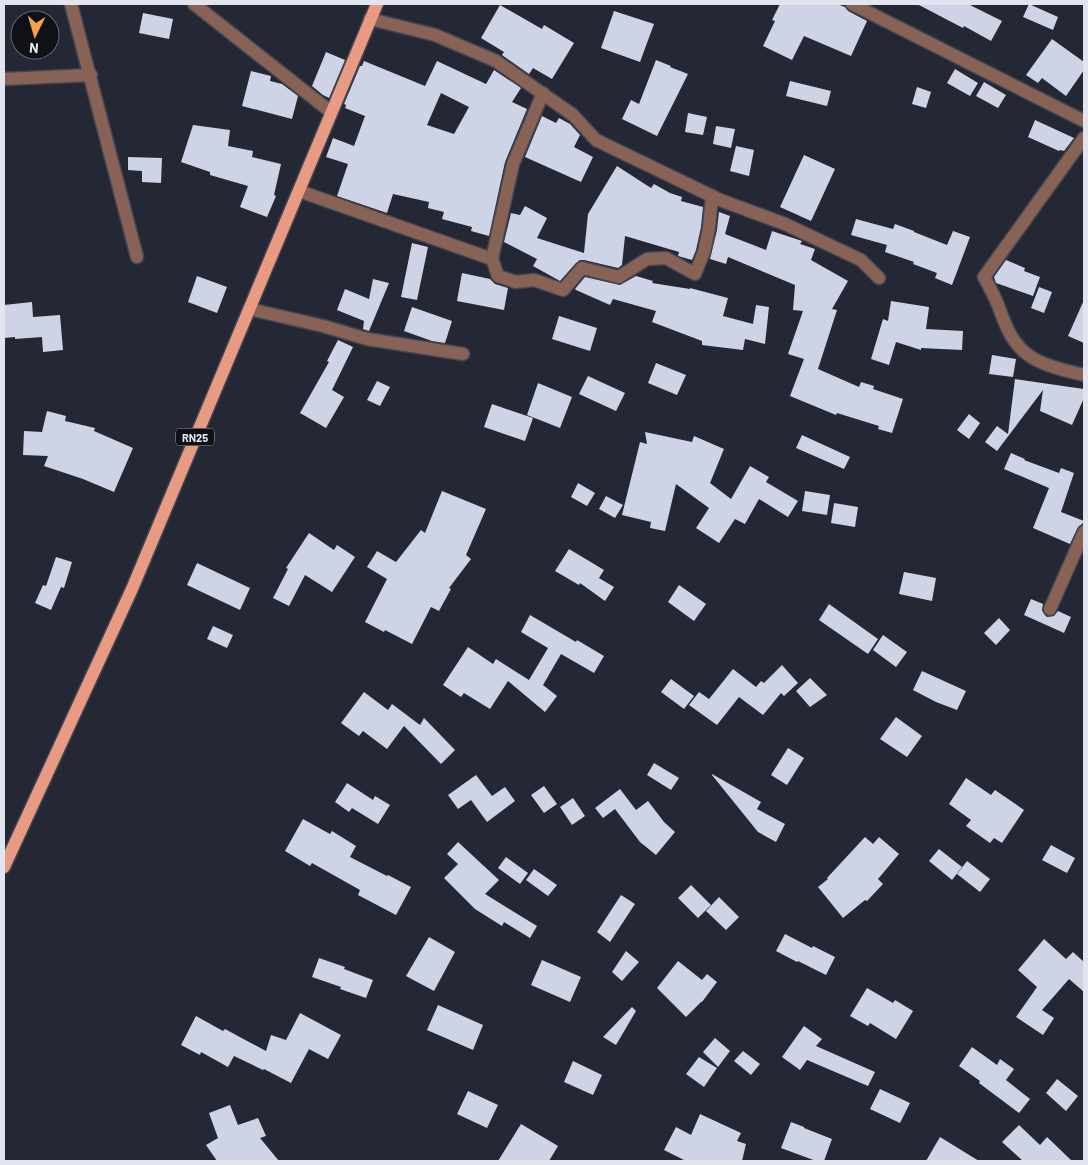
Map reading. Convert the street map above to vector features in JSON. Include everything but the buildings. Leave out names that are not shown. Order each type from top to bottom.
[{"type":"main road","name":"RN25","points":[[4,867],[132,589],[377,4]]},
{"type":"street","points":[[71,4],[132,234],[136,258]]},
{"type":"street","points":[[194,4],[331,112]]},
{"type":"street","points":[[852,4],[1084,121]]},
{"type":"street","points":[[370,19],[435,35],[496,61],[573,115],[596,140],[712,196],[786,224],[861,260],[879,278]]},
{"type":"street","points":[[4,79],[90,75]]},
{"type":"street","points":[[543,93],[513,164],[492,258],[498,276],[516,282],[534,280],[563,290],[582,268],[619,277],[647,259],[666,258],[694,274],[704,252],[709,228],[712,196]]},
{"type":"street","points":[[1084,138],[984,277],[998,304],[1007,329],[1014,341],[1027,354],[1050,366],[1084,376]]},
{"type":"street","points":[[299,191],[492,258]]},
{"type":"street","points":[[249,309],[323,326],[367,339],[463,354]]},
{"type":"street","points":[[1050,610],[1084,532]]}]
